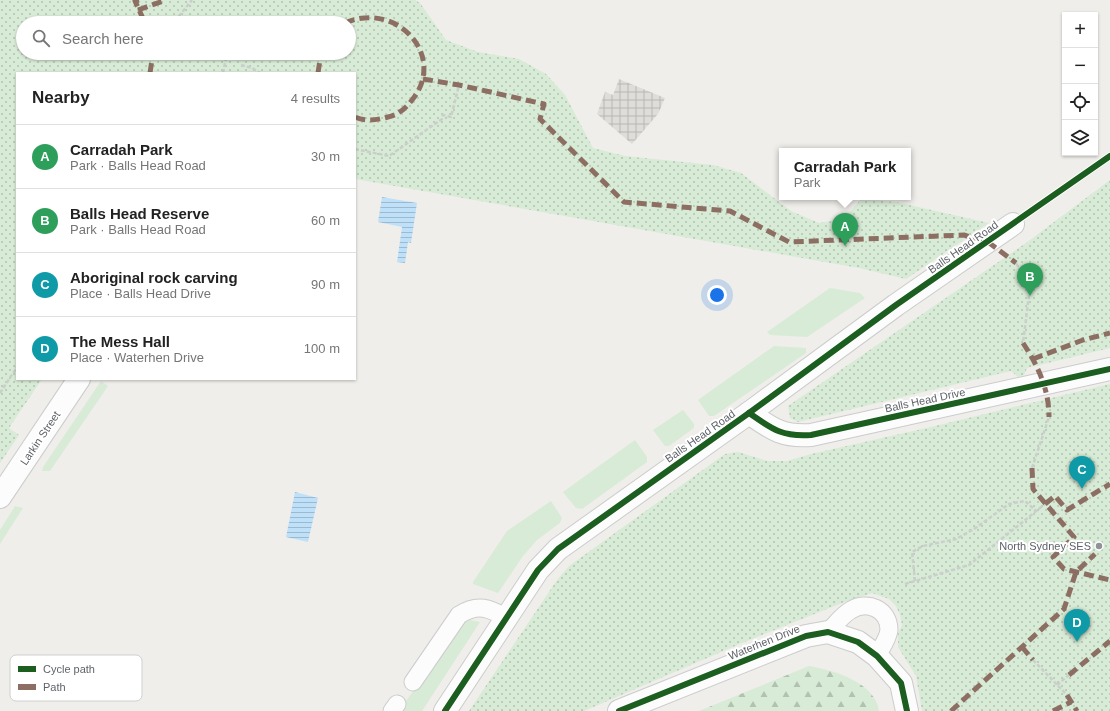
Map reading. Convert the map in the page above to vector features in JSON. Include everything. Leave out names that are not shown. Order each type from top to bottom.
[{"type":"street","name":"Balls Head Road","points":[[445,711],[538,570],[558,549],[749,413],[896,305],[1013,224]]},
{"type":"street","name":"Balls Head Drive","points":[[749,413],[778,432],[793,436],[811,435],[1110,370]]},
{"type":"street","name":"Larkin Street","points":[[0,497],[78,380]]},
{"type":"street","name":"Waterhen Drive","points":[[619,711],[806,636],[828,632],[858,642],[877,656],[901,683],[907,711]]},
{"type":"lane","points":[[828,632],[850,610],[865,605],[874,607],[881,611],[888,621],[889,630],[887,638],[877,656]]},
{"type":"lane","points":[[413,682],[459,615],[468,609],[478,608],[490,609],[507,618]]},
{"type":"path","points":[[179,16],[192,0]]},
{"type":"path","points":[[223,72],[226,60]]},
{"type":"path","points":[[241,65],[252,68],[258,72]]},
{"type":"path","points":[[356,149],[389,156],[442,119],[443,115],[451,116],[458,85]]},
{"type":"path","points":[[1016,263],[1030,288],[1023,343]]},
{"type":"path","points":[[0,392],[16,369]]},
{"type":"path","points":[[1032,468],[1049,417]]},
{"type":"path","points":[[915,581],[912,552],[922,546],[956,539],[974,529],[1009,504],[1025,501],[1036,512]]},
{"type":"path","points":[[905,584],[969,565],[1044,504]]},
{"type":"path","points":[[1034,660],[1067,695]]},
{"type":"path","points":[[1057,686],[1069,675]]},
{"type":"shaded area","points":[[619,79],[665,98],[658,114],[632,144],[597,114],[605,92],[613,95]]},
{"type":"green space","points":[[0,0],[415,0],[420,3],[446,40],[478,52],[519,59],[546,74],[565,95],[593,148],[625,156],[713,165],[741,173],[791,211],[819,223],[844,219],[860,200],[873,200],[896,202],[989,223],[906,279],[859,268],[356,179],[356,72],[16,72],[16,380],[41,380],[9,428],[19,435],[0,463]]},
{"type":"green space","points":[[1110,180],[1110,348],[1027,368],[1024,375],[1018,377],[1011,371],[798,422],[790,418],[788,406],[1026,243]]},
{"type":"green space","points":[[830,288],[860,293],[865,298],[807,337],[770,335],[767,332]]},
{"type":"green space","points":[[774,346],[806,348],[806,353],[714,416],[709,416],[698,400]]},
{"type":"green space","points":[[101,381],[108,386],[50,471],[42,471],[43,467]]},
{"type":"green space","points":[[1110,384],[1110,711],[922,711],[916,676],[898,647],[898,634],[902,625],[900,615],[896,606],[889,599],[872,593],[847,601],[742,643],[584,711],[469,711],[557,580],[569,566],[725,454],[738,452],[767,461],[787,461],[811,454]]},
{"type":"green space","points":[[683,410],[694,424],[694,428],[669,446],[665,446],[653,430]]},
{"type":"green space","points":[[635,440],[647,457],[647,462],[582,509],[576,508],[563,492]]},
{"type":"green space","points":[[551,501],[562,518],[560,523],[537,540],[523,556],[498,593],[473,584],[507,531]]},
{"type":"green space","points":[[15,506],[23,508],[0,544],[0,530]]},
{"type":"green space","points":[[464,619],[480,622],[422,711],[399,711],[414,690],[428,677]]},
{"type":"green space","points":[[809,666],[841,674],[852,679],[870,692],[876,701],[879,711],[699,711]]},
{"type":"water","points":[[382,197],[417,203],[411,243],[408,242],[405,263],[397,262],[402,227],[378,222]]},
{"type":"water","points":[[295,492],[318,498],[308,542],[286,537]]},
{"type":"marked path","points":[[139,0],[135,1],[142,16]]},
{"type":"marked path","points":[[138,10],[166,0]]},
{"type":"marked path","points":[[356,20],[364,18],[382,19],[398,26],[411,36],[420,50],[424,66],[422,83],[412,100],[402,111],[395,115],[376,120],[363,120],[356,117]]},
{"type":"marked path","points":[[150,72],[152,60]]},
{"type":"marked path","points":[[318,72],[320,60]]},
{"type":"marked path","points":[[423,79],[459,85],[544,104],[540,119],[624,202],[730,211],[789,242],[964,235],[988,242],[1016,263]]},
{"type":"marked path","points":[[1033,359],[1083,340],[1110,333]]},
{"type":"marked path","points":[[1023,343],[1042,378],[1047,397],[1049,417]]},
{"type":"marked path","points":[[1032,468],[1033,489],[1074,537],[1053,557],[1064,569],[1110,580]]},
{"type":"marked path","points":[[1045,504],[1055,496],[1067,510],[1110,484]]},
{"type":"marked path","points":[[951,711],[1064,609],[1076,572],[1095,554]]},
{"type":"marked path","points":[[1069,675],[1110,641]]},
{"type":"marked path","points":[[1022,647],[1033,660]]},
{"type":"marked path","points":[[1067,695],[1077,711]]},
{"type":"marked path","points":[[1053,711],[1071,702]]},
{"type":"cycle path","points":[[445,711],[538,570],[558,549],[749,413],[896,305],[1110,156]]},
{"type":"cycle path","points":[[749,413],[778,431],[792,435],[811,435],[1110,369]]},
{"type":"cycle path","points":[[619,711],[806,636],[828,632],[858,642],[877,656],[901,683],[907,711]]},
{"type":"place","name":"Carradah Park","points":[[845,246]]},
{"type":"place","name":"Balls Head Reserve","points":[[1030,296]]},
{"type":"place","name":"Aboriginal rock carving","points":[[1082,489]]},
{"type":"place","name":"North Sydney SES","points":[[1099,546]]},
{"type":"place","name":"The Mess Hall","points":[[1077,642]]}]
